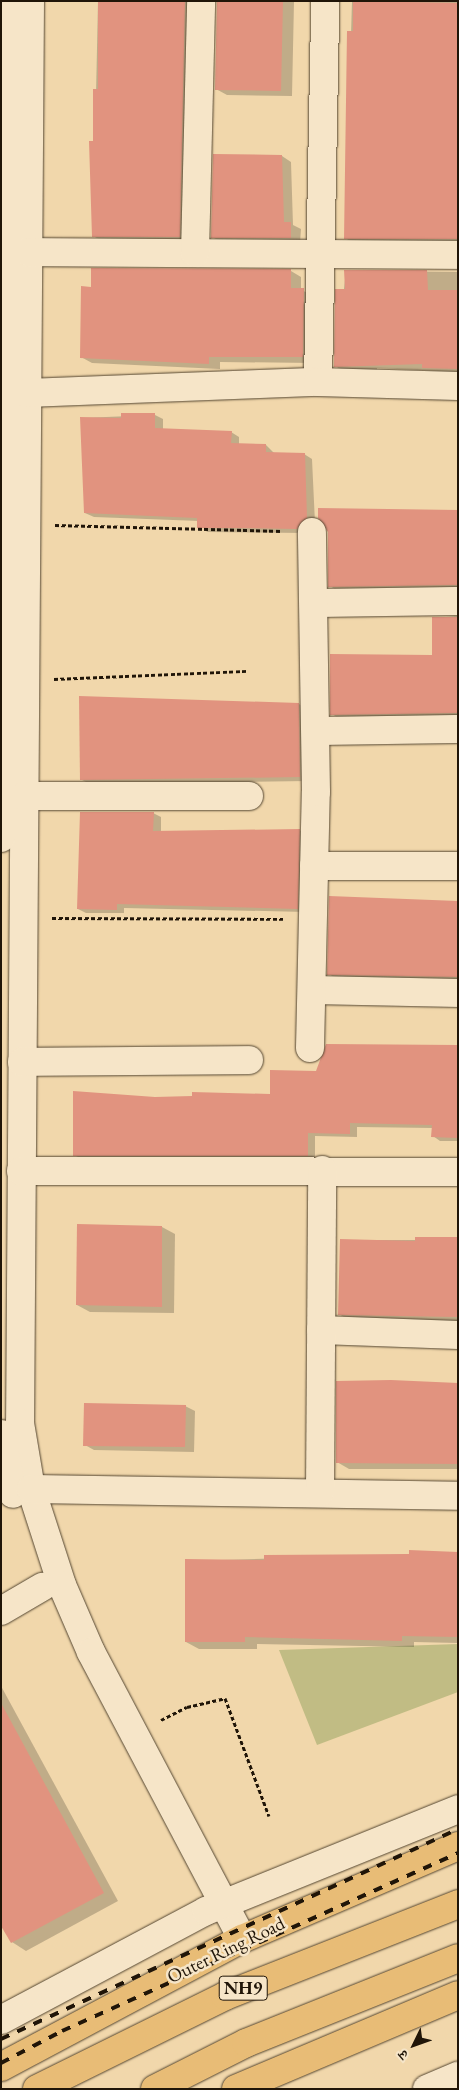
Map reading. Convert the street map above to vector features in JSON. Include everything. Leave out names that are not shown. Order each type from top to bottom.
[{"type":"main road","name":"Outer Ring Road","points":[[1,2067],[233,1944],[458,1846]]},
{"type":"main road","name":"NH9","points":[[36,2089],[225,1996],[458,1904]]},
{"type":"main road","points":[[155,2089],[246,2043],[458,1958]]},
{"type":"main road","points":[[236,2089],[458,1995]]},
{"type":"street","points":[[8,1],[28,252],[23,918],[12,949],[22,1062],[20,1423],[16,1499],[62,1585],[90,1652],[233,1944]]},
{"type":"street","points":[[1,838],[13,55],[30,1]]},
{"type":"street","points":[[196,253],[201,1]]},
{"type":"street","points":[[319,370],[325,1]]},
{"type":"street","points":[[28,252],[321,256],[458,255]]},
{"type":"street","points":[[27,393],[319,370],[458,386]]},
{"type":"street","points":[[310,1048],[314,990],[316,731],[312,532]]},
{"type":"street","points":[[314,603],[458,601]]},
{"type":"street","points":[[316,731],[458,729]]},
{"type":"street","points":[[24,796],[249,796]]},
{"type":"street","points":[[314,866],[458,866]]},
{"type":"street","points":[[314,990],[458,993]]},
{"type":"street","points":[[22,1062],[249,1060]]},
{"type":"street","points":[[21,1171],[322,1170],[458,1172]]},
{"type":"street","points":[[320,1492],[322,1170]]},
{"type":"street","points":[[321,1330],[458,1335]]},
{"type":"street","points":[[1,1434],[16,1499],[42,1587],[71,1655],[214,1907]]},
{"type":"street","points":[[16,1499],[320,1492],[458,1496]]},
{"type":"street","points":[[1,1610],[42,1587]]},
{"type":"street","points":[[1,2020],[214,1907],[458,1809]]},
{"type":"street","points":[[428,2089],[458,2076]]},
{"type":"path","points":[[25,525],[312,532]]},
{"type":"path","points":[[24,680],[248,671]]},
{"type":"path","points":[[23,918],[314,919]]},
{"type":"path","points":[[187,1707],[225,1698],[269,1816]]},
{"type":"shaded area","points":[[458,1644],[458,1692],[317,1745],[279,1650]]},
{"type":"building","points":[[98,1],[185,1],[180,237],[92,237],[89,141],[93,141],[93,89],[98,89]]},
{"type":"building","points":[[217,1],[283,1],[281,91],[215,90]]},
{"type":"building","points":[[353,1],[458,3],[458,239],[344,239],[347,31],[353,31]]},
{"type":"building","points":[[213,154],[282,155],[284,222],[291,222],[291,238],[211,238]]},
{"type":"building","points":[[91,268],[291,269],[291,288],[304,288],[303,357],[209,357],[209,364],[80,358],[81,286],[91,287]]},
{"type":"building","points":[[344,270],[427,270],[428,290],[458,290],[458,369],[422,368],[422,364],[334,367],[335,289],[345,289]]},
{"type":"building","points":[[121,413],[155,413],[155,428],[232,431],[231,443],[266,444],[266,452],[305,453],[307,518],[297,529],[197,528],[197,518],[84,513],[80,417],[121,418]]},
{"type":"building","points":[[318,508],[458,510],[458,585],[328,587],[328,532],[318,518]]},
{"type":"building","points":[[432,617],[458,617],[458,713],[330,715],[330,654],[432,655]]},
{"type":"building","points":[[79,696],[299,703],[300,777],[80,780]]},
{"type":"building","points":[[80,812],[154,812],[153,831],[300,829],[298,909],[117,904],[117,910],[77,909]]},
{"type":"building","points":[[329,896],[458,901],[458,977],[327,975]]},
{"type":"building","points":[[326,1044],[458,1045],[458,1138],[431,1137],[432,1125],[350,1123],[350,1134],[308,1133],[308,1156],[73,1156],[73,1091],[155,1097],[192,1096],[192,1092],[270,1094],[270,1070],[316,1071]]},
{"type":"building","points":[[77,1224],[162,1226],[162,1307],[76,1305]]},
{"type":"building","points":[[415,1237],[458,1237],[458,1317],[338,1315],[340,1239],[415,1241]]},
{"type":"building","points":[[391,1380],[458,1383],[458,1464],[336,1463],[336,1381]]},
{"type":"building","points":[[84,1403],[186,1405],[185,1447],[83,1446]]},
{"type":"building","points":[[409,1550],[458,1552],[458,1637],[402,1636],[402,1641],[245,1637],[245,1642],[185,1642],[185,1559],[264,1560],[264,1555],[409,1554]]},
{"type":"building","points":[[1,1703],[104,1893],[11,1943],[1,1926]]},
{"type":"railway","points":[[1,2039],[458,1829]]},
{"type":"railway","points":[[1,2063],[62,2031],[458,1853]]}]
